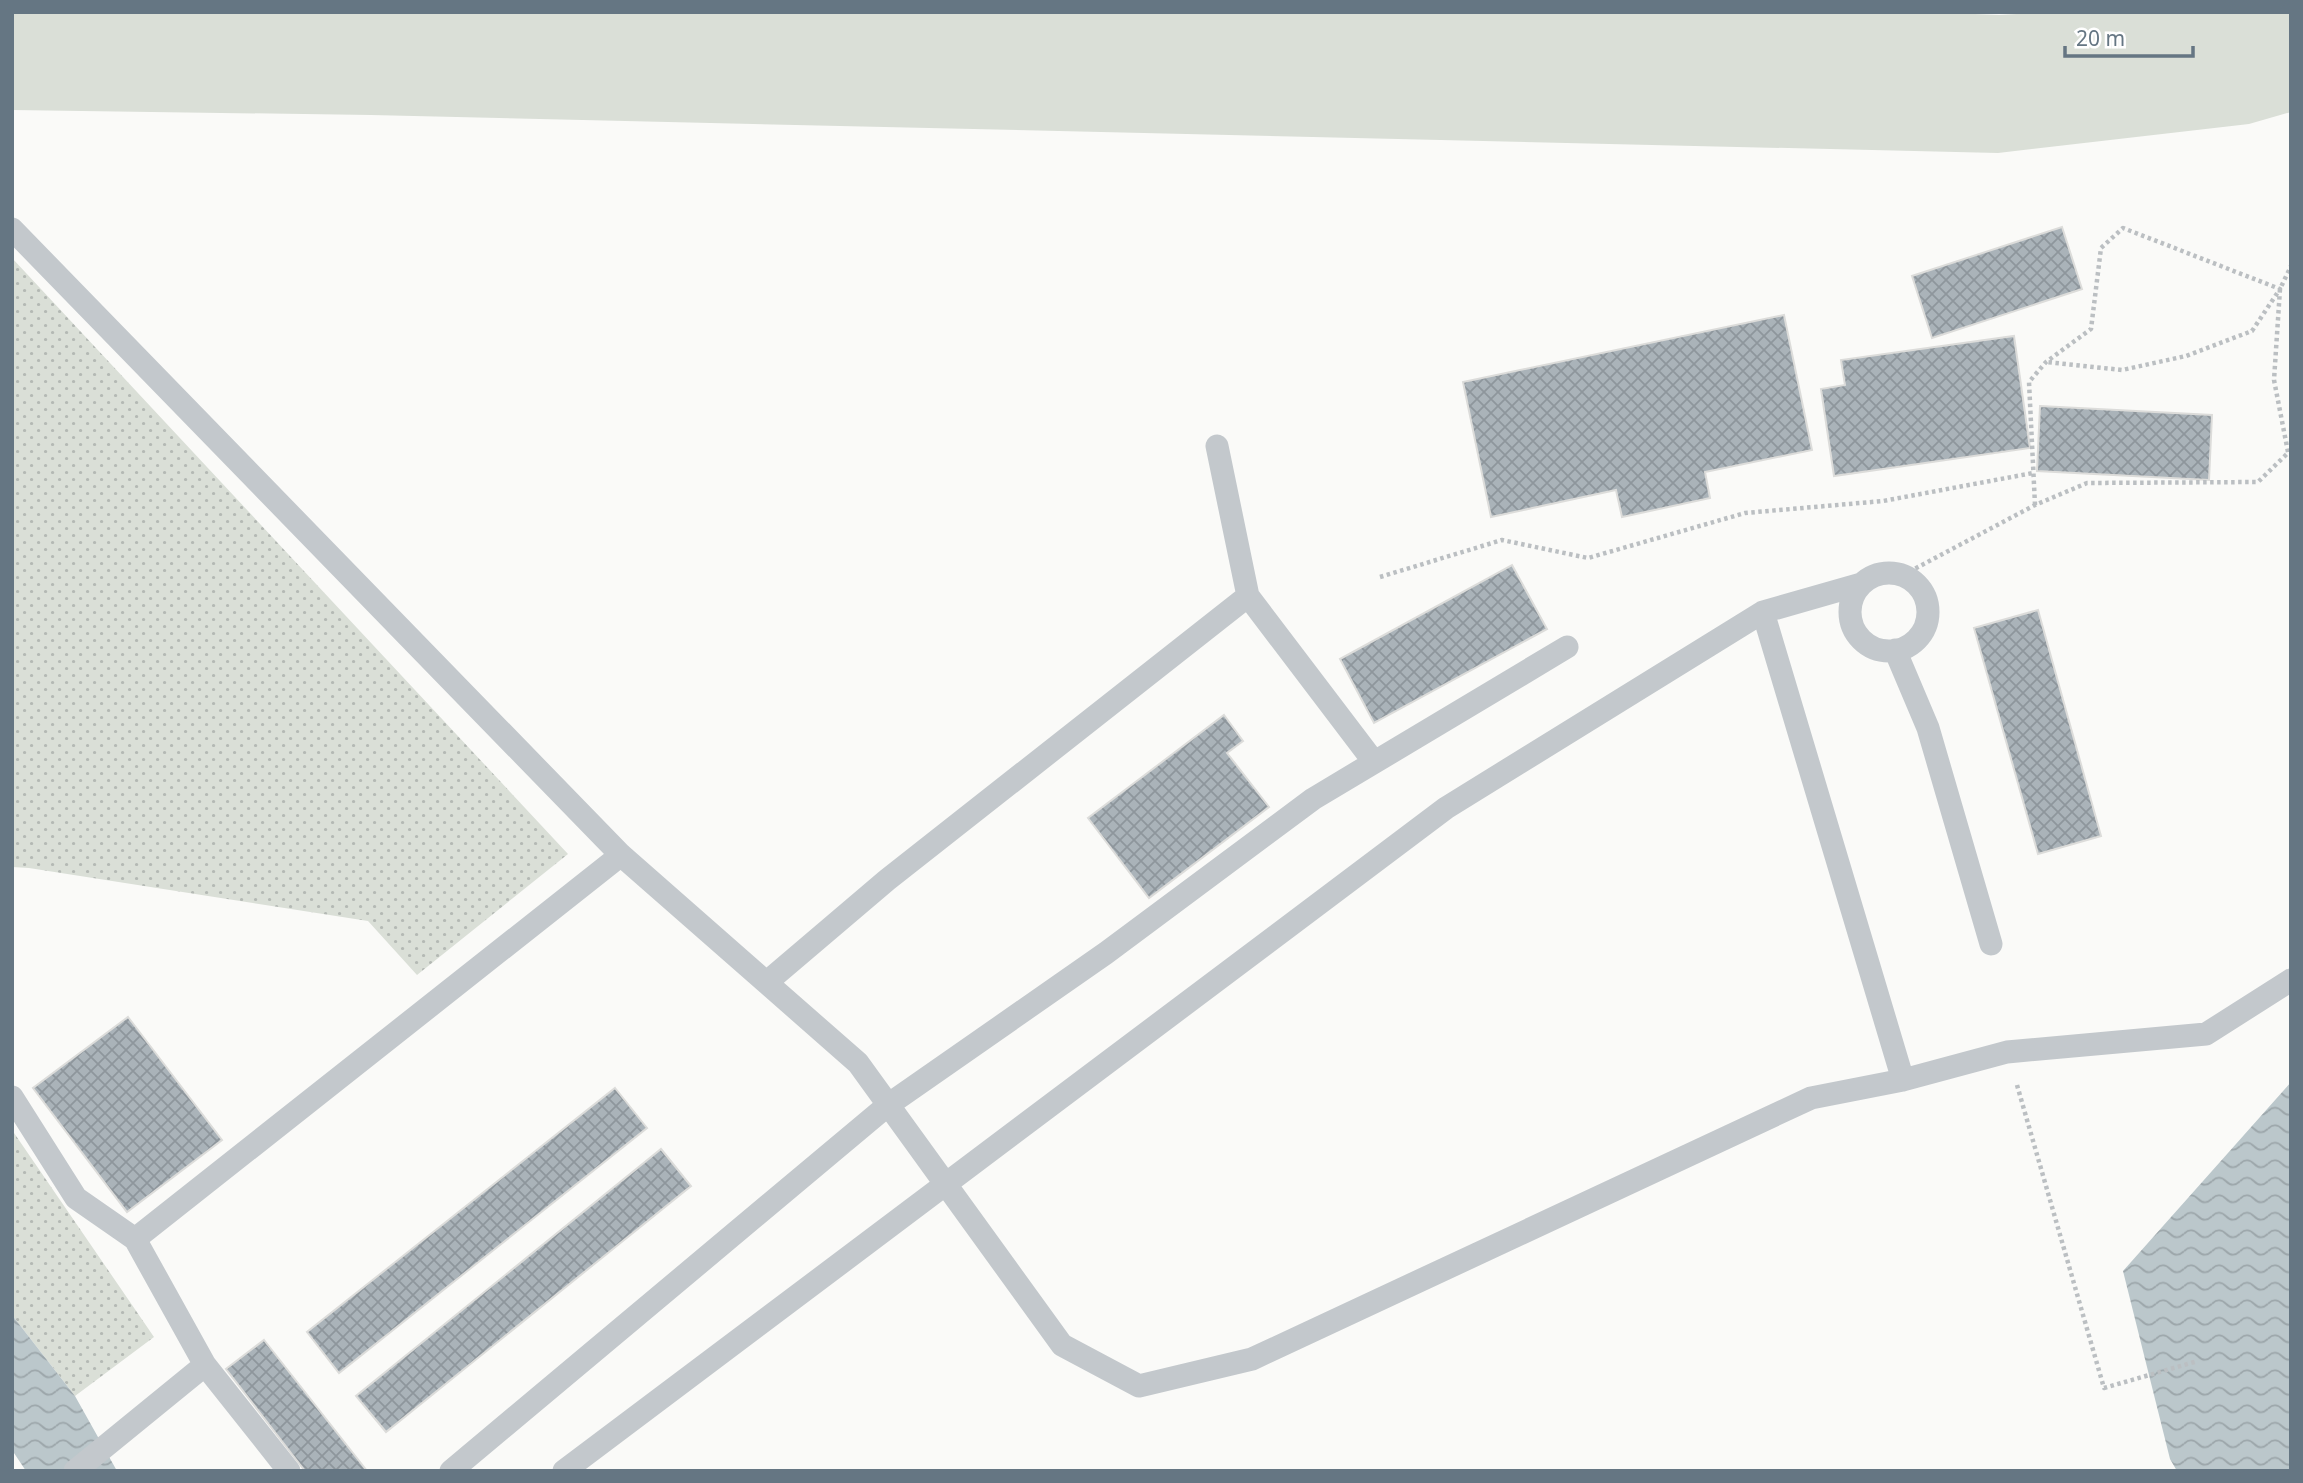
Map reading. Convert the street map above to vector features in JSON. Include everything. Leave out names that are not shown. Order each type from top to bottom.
[{"type":"lane","points":[[12,229],[621,855],[858,1063],[1062,1345],[1139,1386],[1252,1359],[1811,1098],[1903,1080],[2007,1052],[2206,1034],[2291,980]]},
{"type":"lane","points":[[1217,446],[1248,596],[1374,762]]},
{"type":"lane","points":[[564,1471],[1446,808],[1763,612],[1861,584],[1874,575],[1903,575],[1919,587],[1926,599],[1928,617],[1917,639],[1905,647],[1887,651],[1868,645],[1858,636],[1852,625],[1850,612],[1853,596],[1861,584]]},
{"type":"lane","points":[[767,982],[887,880],[1248,596]]},
{"type":"lane","points":[[1763,612],[1903,1080]]},
{"type":"lane","points":[[451,1471],[888,1105],[1106,953],[1313,799],[1567,648]]},
{"type":"lane","points":[[1895,650],[1928,729],[1991,944]]},
{"type":"lane","points":[[135,1240],[621,855]]},
{"type":"lane","points":[[12,1097],[76,1198],[135,1240],[205,1365],[289,1471]]},
{"type":"lane","points":[[75,1471],[205,1365]]},
{"type":"path","points":[[2035,505],[2029,382],[2046,362],[2091,329],[2101,247],[2123,228],[2280,289]]},
{"type":"path","points":[[2046,362],[2122,370],[2186,356],[2252,331],[2280,289],[2291,266]]},
{"type":"path","points":[[1903,575],[2035,505],[2087,483],[2258,482],[2289,451],[2274,380],[2280,289]]},
{"type":"path","points":[[1380,577],[1502,540],[1588,558],[1745,513],[1883,501],[2033,473]]},
{"type":"path","points":[[2007,1052],[2104,1388],[2198,1361]]},
{"type":"shaded area","points":[[12,12],[1927,12],[1999,15],[2051,12],[2291,12],[2291,112],[2249,124],[1998,153],[371,115],[12,110]]},
{"type":"shaded area","points":[[12,258],[568,854],[417,975],[368,921],[12,867]]},
{"type":"shaded area","points":[[12,1130],[154,1337],[75,1396],[12,1315]]},
{"type":"water","points":[[2291,1082],[2291,1471],[2177,1471],[2170,1459],[2123,1271]]},
{"type":"water","points":[[12,1315],[75,1396],[117,1471],[26,1471],[12,1450]]},
{"type":"building","points":[[2062,227],[2082,289],[1932,338],[1912,276]]},
{"type":"building","points":[[1784,315],[1812,450],[1705,472],[1710,498],[1622,517],[1616,490],[1491,517],[1463,382]]},
{"type":"building","points":[[2014,336],[2030,448],[1834,476],[1821,389],[1845,385],[1841,360]]},
{"type":"building","points":[[2040,406],[2212,415],[2209,480],[2037,471]]},
{"type":"building","points":[[1512,565],[1547,629],[1374,723],[1340,659]]},
{"type":"building","points":[[2038,610],[2101,836],[2038,854],[1974,628]]},
{"type":"building","points":[[1224,715],[1243,741],[1227,753],[1269,807],[1149,898],[1088,818]]},
{"type":"building","points":[[128,1017],[222,1140],[127,1212],[33,1088]]},
{"type":"building","points":[[615,1088],[647,1128],[339,1373],[307,1332]]},
{"type":"building","points":[[661,1149],[691,1186],[386,1432],[356,1396]]},
{"type":"building","points":[[264,1340],[367,1471],[305,1471],[226,1369]]}]
